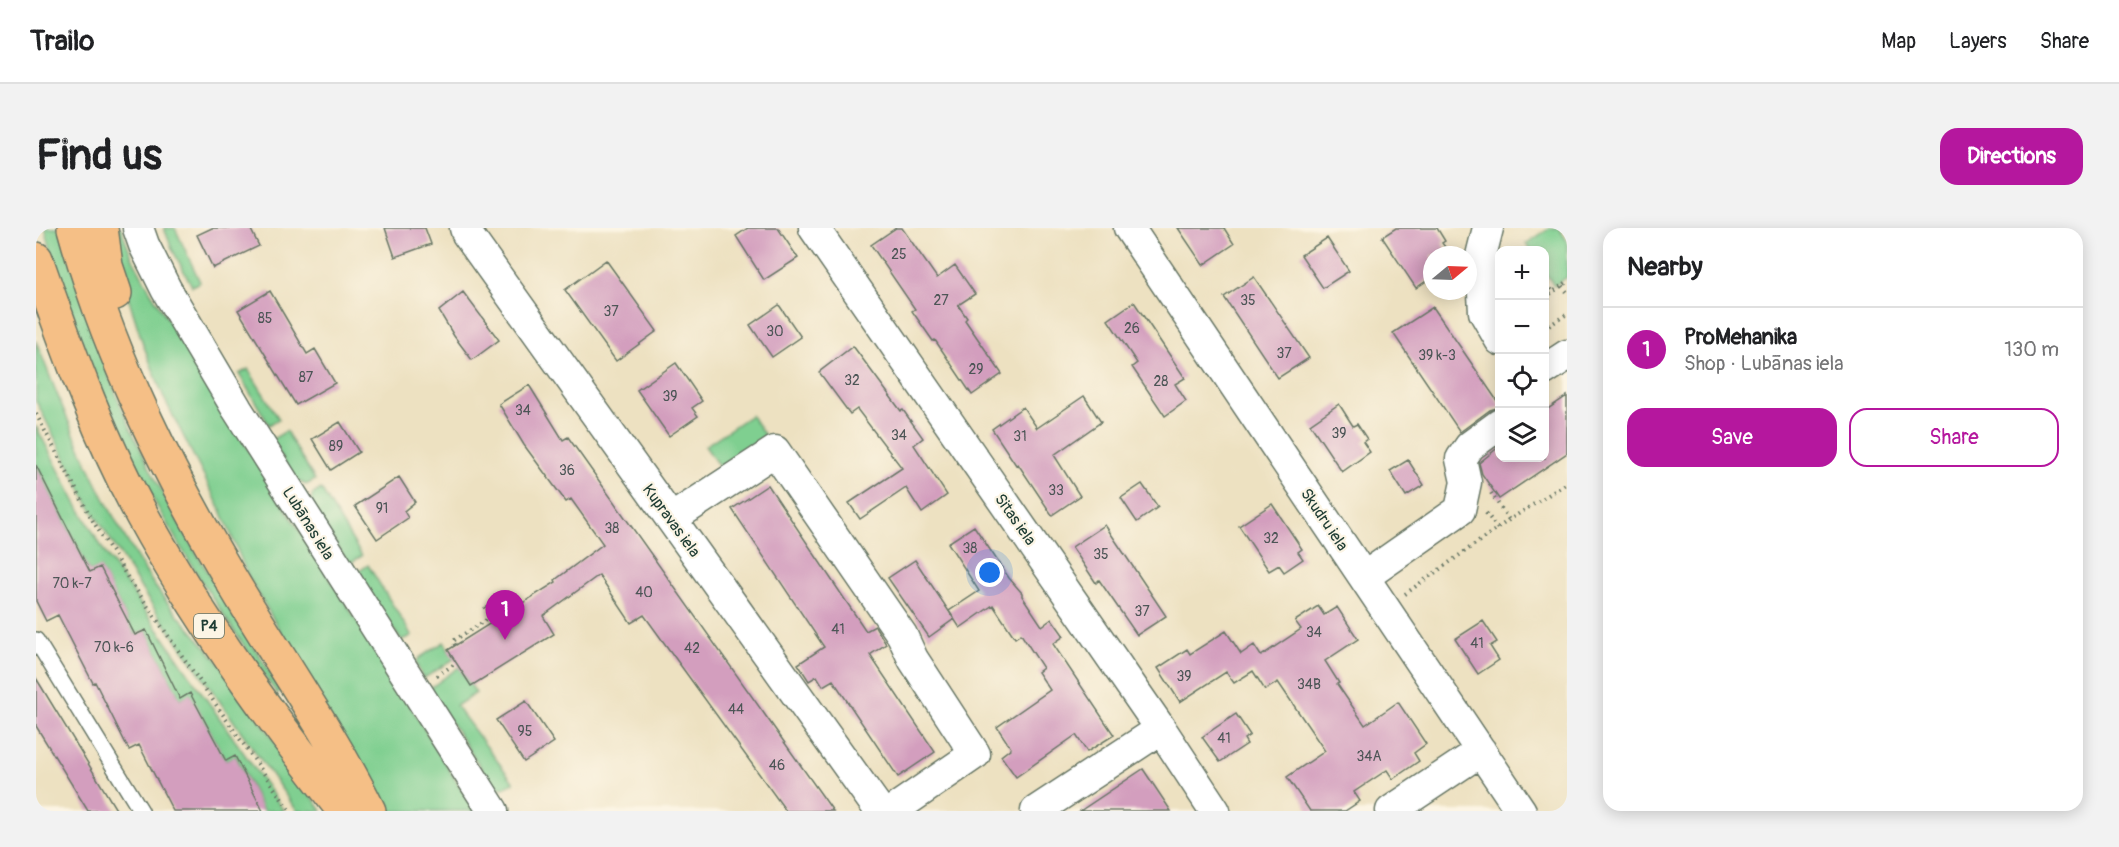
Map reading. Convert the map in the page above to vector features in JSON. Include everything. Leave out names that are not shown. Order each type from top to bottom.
[{"type":"highway","name":"P4","points":[[74,228],[87,277],[121,365],[176,483],[242,598],[307,702],[369,811]]},
{"type":"highway","points":[[101,228],[106,266],[176,483]]},
{"type":"highway","name":"P4","points":[[36,259],[65,343],[98,426],[152,533],[196,607],[279,728],[344,811]]},
{"type":"highway","points":[[36,321],[42,337],[98,426]]},
{"type":"street","name":"Lubānas iela","points":[[138,228],[166,289],[237,409],[493,811]]},
{"type":"street","name":"Kupravas iela","points":[[465,228],[880,811]]},
{"type":"street","name":"Sitas iela","points":[[814,228],[1161,729],[1215,811]]},
{"type":"street","name":"Skudru iela","points":[[1129,228],[1521,811]]},
{"type":"street","points":[[1488,228],[1481,256],[1484,312],[1495,331]]},
{"type":"street","points":[[1549,367],[1567,355]]},
{"type":"street","points":[[1364,577],[1460,510],[1466,482],[1461,459],[1470,446],[1495,428]]},
{"type":"street","points":[[671,519],[775,451],[902,635],[912,659],[975,754],[892,811]]},
{"type":"street","points":[[1036,811],[1161,729]]},
{"type":"street","points":[[1391,811],[1481,751]]},
{"type":"lane","points":[[36,640],[141,811]]},
{"type":"path","points":[[1549,300],[1550,294],[1567,282]]},
{"type":"path","points":[[1562,285],[1567,292]]},
{"type":"path","points":[[1549,286],[1553,292]]},
{"type":"path","points":[[1549,326],[1567,314]]},
{"type":"path","points":[[36,414],[72,484],[128,578],[290,811]]},
{"type":"path","points":[[1385,609],[1509,520],[1567,483]]},
{"type":"path","points":[[1501,508],[1509,520]]},
{"type":"path","points":[[455,645],[453,641],[491,617],[484,606]]},
{"type":"green space","points":[[45,228],[60,228],[106,368],[124,413],[177,520],[281,690],[277,694],[200,578],[139,473],[107,405],[79,335]]},
{"type":"green space","points":[[110,228],[121,228],[132,257],[149,289],[476,811],[385,811],[248,576],[221,510],[164,398],[143,344],[112,246]]},
{"type":"green space","points":[[164,228],[175,228],[200,282],[192,286],[172,249]]},
{"type":"green space","points":[[1550,228],[1559,228],[1567,241],[1567,277],[1554,286],[1549,278],[1549,246],[1527,246],[1526,244]]},
{"type":"green space","points":[[36,341],[86,460],[130,547],[162,596],[213,655],[241,693],[322,811],[297,811],[149,601],[90,507],[36,401]]},
{"type":"green space","points":[[248,369],[279,419],[269,425],[239,374]]},
{"type":"green space","points":[[751,415],[770,443],[724,474],[705,446]]},
{"type":"green space","points":[[36,426],[76,503],[107,556],[284,811],[263,811],[236,756],[226,761],[190,694],[180,699],[146,630],[135,635],[100,568],[90,572],[36,465]]},
{"type":"green space","points":[[286,431],[315,480],[306,485],[295,479],[271,440]]},
{"type":"green space","points":[[321,489],[362,556],[349,564],[311,505],[312,495]]},
{"type":"green space","points":[[368,565],[412,636],[401,640],[355,574]]},
{"type":"green space","points":[[444,642],[454,659],[423,679],[416,663],[419,658]]},
{"type":"green space","points":[[459,667],[476,693],[456,706],[514,783],[503,788],[493,786],[429,689]]},
{"type":"building","points":[[212,228],[250,228],[259,246],[213,268],[197,235]]},
{"type":"building","points":[[385,228],[425,228],[431,244],[395,257]]},
{"type":"building","points":[[748,228],[778,228],[798,258],[764,280],[736,236]]},
{"type":"building","points":[[896,228],[902,228],[937,278],[955,265],[975,294],[958,305],[967,318],[965,320],[1002,374],[972,395],[935,340],[933,341],[912,311],[915,309],[871,245]]},
{"type":"building","points":[[1178,228],[1224,228],[1234,244],[1203,265]]},
{"type":"building","points":[[1396,228],[1437,228],[1445,241],[1442,243],[1444,246],[1423,246],[1423,283],[1416,288],[1382,237]]},
{"type":"building","points":[[1327,238],[1349,271],[1323,288],[1301,255]]},
{"type":"building","points":[[606,260],[657,331],[616,361],[565,290]]},
{"type":"building","points":[[1254,277],[1309,358],[1278,378],[1224,297]]},
{"type":"building","points":[[270,291],[307,354],[315,349],[335,383],[296,405],[238,310]]},
{"type":"building","points":[[463,292],[499,340],[472,360],[439,311]]},
{"type":"building","points":[[1134,302],[1185,378],[1175,384],[1186,401],[1165,416],[1132,367],[1137,363],[1108,320]]},
{"type":"building","points":[[779,305],[801,337],[772,357],[750,325]]},
{"type":"building","points":[[1433,307],[1495,398],[1495,408],[1460,432],[1393,333]]},
{"type":"building","points":[[853,346],[923,438],[914,445],[947,495],[922,513],[906,488],[860,519],[849,503],[902,468],[857,409],[850,414],[819,372]]},
{"type":"building","points":[[676,363],[702,401],[692,408],[698,416],[669,436],[637,390]]},
{"type":"building","points":[[529,385],[563,440],[568,437],[833,811],[786,811],[644,615],[631,623],[599,575],[543,616],[554,634],[471,686],[448,650],[556,582],[555,580],[603,544],[571,499],[566,502],[524,445],[499,404]]},
{"type":"building","points":[[1084,396],[1101,422],[1054,455],[1080,496],[1052,515],[992,429],[1023,407],[1037,428]]},
{"type":"building","points":[[1567,396],[1567,453],[1499,499],[1482,474],[1479,463],[1495,450],[1495,462],[1549,462],[1549,408]]},
{"type":"building","points":[[1339,404],[1353,426],[1357,424],[1367,439],[1363,442],[1370,452],[1342,472],[1310,424]]},
{"type":"building","points":[[340,422],[359,452],[331,470],[312,439]]},
{"type":"building","points":[[1408,460],[1424,485],[1406,496],[1390,471]]},
{"type":"building","points":[[36,465],[90,572],[100,567],[135,635],[146,630],[180,699],[190,693],[226,761],[235,756],[263,811],[173,811],[139,745],[129,750],[58,615],[46,621],[36,601]]},
{"type":"building","points":[[399,477],[415,502],[404,511],[408,518],[377,539],[355,506]]},
{"type":"building","points":[[1142,484],[1158,507],[1137,522],[1121,498]]},
{"type":"building","points":[[768,485],[866,631],[875,626],[886,644],[870,655],[935,752],[898,777],[833,680],[823,686],[817,676],[809,681],[798,664],[824,647],[732,509]]},
{"type":"building","points":[[1272,504],[1302,549],[1298,552],[1303,559],[1284,572],[1279,565],[1269,571],[1239,526]]},
{"type":"building","points":[[1105,525],[1166,616],[1137,635],[1099,580],[1096,583],[1072,547]]},
{"type":"building","points":[[974,526],[1009,578],[1022,593],[1042,626],[1052,619],[1064,636],[1053,644],[1114,735],[1087,752],[1076,735],[1016,777],[1001,756],[1011,748],[997,727],[1050,690],[1038,672],[1043,668],[1021,634],[1015,638],[993,605],[960,628],[949,611],[979,591],[948,543]]},
{"type":"building","points":[[915,560],[954,619],[929,637],[888,578]]},
{"type":"building","points":[[1318,606],[1324,615],[1337,607],[1358,639],[1325,661],[1339,683],[1337,684],[1365,725],[1398,702],[1426,744],[1414,753],[1419,761],[1393,779],[1387,770],[1354,792],[1360,801],[1345,811],[1310,811],[1287,777],[1325,751],[1278,682],[1265,690],[1253,671],[1234,683],[1226,672],[1180,702],[1158,668],[1187,649],[1190,654],[1226,631],[1241,654],[1254,645],[1261,656],[1301,629],[1295,621]]},
{"type":"building","points":[[1483,621],[1497,642],[1490,646],[1499,660],[1478,674],[1455,639]]},
{"type":"building","points":[[36,678],[117,811],[88,811],[36,726]]},
{"type":"building","points":[[526,701],[554,742],[524,762],[496,720]]},
{"type":"building","points":[[1236,714],[1250,735],[1244,739],[1247,744],[1220,762],[1202,737]]},
{"type":"building","points":[[1143,769],[1171,811],[1080,811]]},
{"type":"place","name":"ProMehanika","points":[[505,640]]}]
